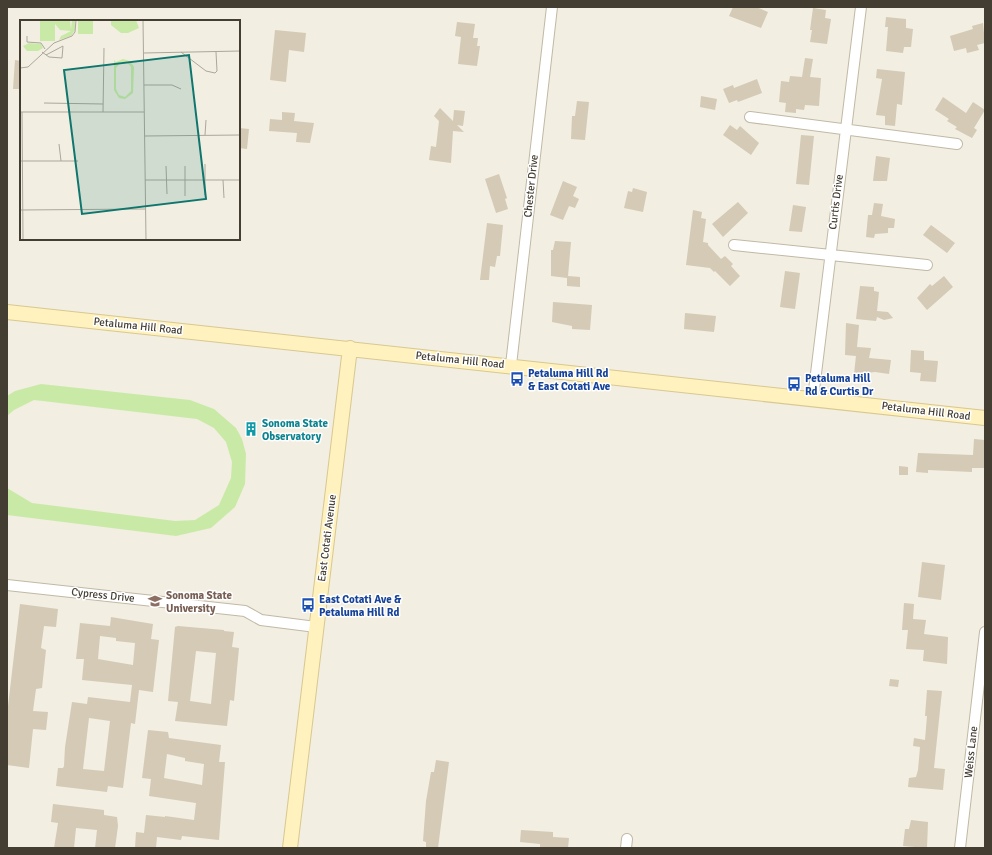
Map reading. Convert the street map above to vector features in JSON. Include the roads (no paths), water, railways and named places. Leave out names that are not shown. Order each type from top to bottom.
[{"type":"main road","name":"Petaluma Hill Road","points":[[7,312],[512,365],[985,418]]},
{"type":"main road","name":"East Cotati Avenue","points":[[290,848],[350,348]]},
{"type":"street","name":"Chester Drive","points":[[512,365],[552,7]]},
{"type":"street","name":"Curtis Drive","points":[[813,398],[861,7]]},
{"type":"street","points":[[750,116],[957,144]]},
{"type":"street","points":[[734,245],[927,264]]},
{"type":"street","name":"Cypress Drive","points":[[7,585],[245,611],[261,620],[316,627]]},
{"type":"street","name":"Weiss Lane","points":[[960,848],[985,632]]},
{"type":"place","name":"Petaluma Hill Rd & East Cotati Ave","points":[[517,379]]},
{"type":"place","name":"Petaluma Hill Rd & Curtis Dr","points":[[794,384]]},
{"type":"place","name":"Sonoma State Observatory","points":[[251,429]]},
{"type":"place","name":"Sonoma State University","points":[[155,601]]},
{"type":"place","name":"East Cotati Ave & Petaluma Hill Rd","points":[[308,605]]}]
